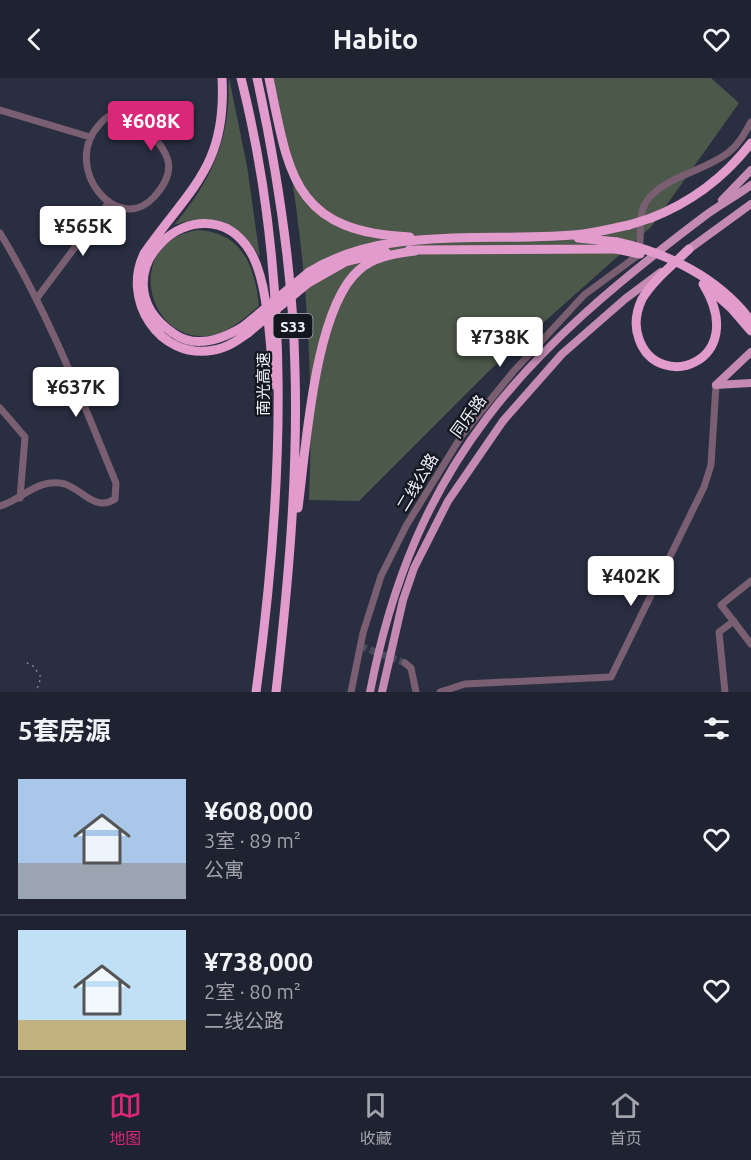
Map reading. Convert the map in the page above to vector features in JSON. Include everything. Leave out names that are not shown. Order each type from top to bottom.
[{"type":"highway","points":[[222,78],[221,120],[211,159],[194,190],[145,252],[137,268],[138,298],[150,325],[177,346],[196,350],[214,350],[232,343],[309,272],[359,249],[445,239],[585,234],[628,225],[651,218],[682,204],[712,184],[751,143]]},
{"type":"highway","name":"南光高速","points":[[241,78],[258,156],[271,249],[278,329],[275,528],[256,692]]},
{"type":"highway","name":"南光高速","points":[[257,78],[282,211],[296,370],[289,576],[276,692]]},
{"type":"highway","points":[[269,78],[290,168],[305,195],[320,210],[347,227],[367,234],[445,239]]},
{"type":"highway","points":[[278,427],[264,297],[257,267],[250,251],[231,233],[209,225],[186,226],[175,230],[156,246],[145,267],[144,290],[153,313],[172,333],[185,340],[202,342],[217,340],[246,329],[308,283],[332,268],[358,257],[386,251],[617,245],[660,260],[688,274],[732,309],[751,332]]},
{"type":"highway","points":[[546,236],[650,251],[686,267],[723,291],[751,321]]},
{"type":"highway","points":[[689,249],[648,289],[642,300],[636,322],[640,344],[648,354],[668,366],[692,365],[702,361],[716,346],[721,336],[721,319],[714,300],[703,284]]},
{"type":"highway","points":[[289,576],[315,385],[333,310],[349,282],[365,265],[389,255],[415,251]]},
{"type":"main road","points":[[707,214],[751,170]]},
{"type":"main road","name":"同乐路","points":[[369,692],[385,626],[408,555],[440,487],[476,430],[520,375],[583,312],[707,214],[751,185]]},
{"type":"main road","name":"同乐路","points":[[382,692],[394,633],[414,568],[448,501],[503,421],[562,354],[625,299],[751,204]]},
{"type":"main road","points":[[716,385],[751,352]]},
{"type":"main road","points":[[716,385],[751,383]]},
{"type":"street","points":[[0,110],[90,137]]},
{"type":"street","points":[[113,113],[130,114],[159,143],[168,158],[169,166],[165,182],[147,203],[131,208],[109,202],[98,192],[86,166],[85,155],[90,137],[106,117],[113,113]]},
{"type":"street","name":"二线公路","points":[[351,692],[363,633],[381,576],[406,526],[462,435],[513,372],[584,295],[637,256],[641,216],[648,199],[666,184],[730,152],[751,122]]},
{"type":"street","points":[[37,298],[109,202]]},
{"type":"street","points":[[0,506],[20,498],[36,485],[51,483],[73,488],[95,503],[102,504],[115,499],[117,493],[116,483],[73,377],[37,298],[1,236]]},
{"type":"street","points":[[440,692],[465,684],[611,677],[704,487],[711,465],[716,385]]},
{"type":"street","points":[[0,408],[24,437],[20,498]]},
{"type":"street","points":[[751,581],[721,605],[751,644]]},
{"type":"street","points":[[725,692],[719,632],[734,621]]},
{"type":"street","points":[[405,663],[411,668],[416,692]]},
{"type":"path","points":[[27,663],[38,670],[41,677],[36,692]]},
{"type":"green space","points":[[229,78],[247,166],[260,258],[244,236],[224,224],[212,220],[200,220],[174,225],[195,198],[217,155],[226,123]]},
{"type":"green space","points":[[273,78],[711,78],[739,103],[651,227],[491,369],[359,501],[309,500],[310,394],[305,288],[293,183]]},
{"type":"green space","points":[[197,230],[213,232],[226,237],[244,254],[254,278],[259,306],[223,332],[194,336],[174,328],[160,313],[152,294],[151,274],[157,255],[172,239]]},
{"type":"tunnel","points":[[360,646],[405,663]]}]
